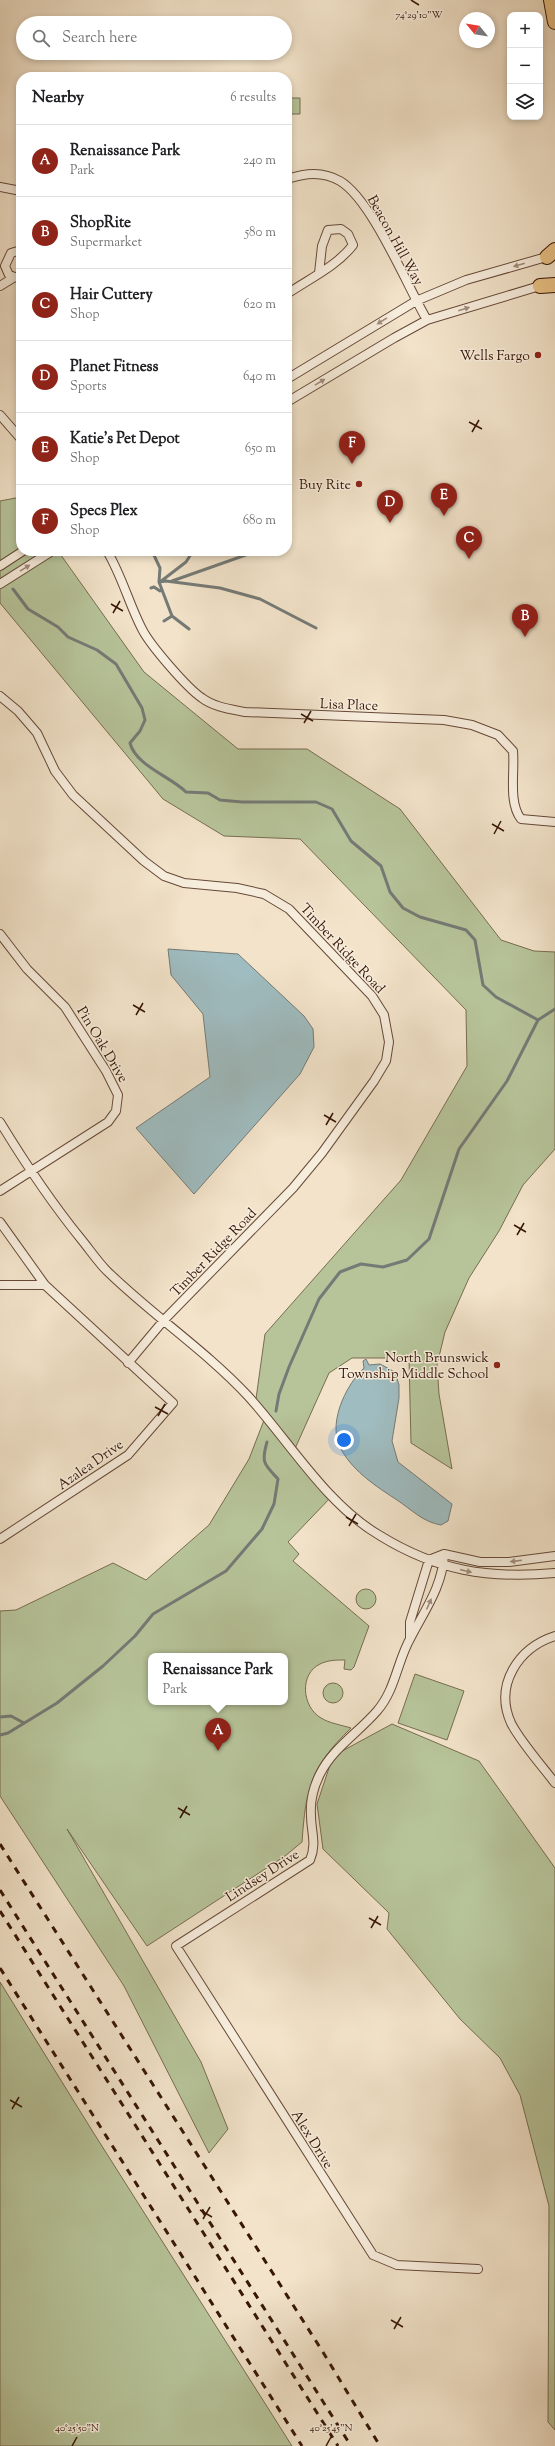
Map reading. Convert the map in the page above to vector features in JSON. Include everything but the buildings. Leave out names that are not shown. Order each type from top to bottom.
[{"type":"highway","points":[[551,0],[555,22]]},
{"type":"highway","points":[[540,286],[555,284]]},
{"type":"street","name":"Beacon Hill Way","points":[[292,178],[316,173],[340,181],[353,191],[394,258],[427,320]]},
{"type":"street","points":[[0,187],[16,190]]},
{"type":"street","points":[[292,291],[319,273],[346,253],[353,245],[348,234],[341,229],[328,230],[322,246],[319,273]]},
{"type":"street","points":[[16,252],[11,253],[6,261],[6,271],[16,278]]},
{"type":"street","points":[[292,376],[416,301],[466,280],[552,254]]},
{"type":"street","points":[[0,286],[16,279]]},
{"type":"street","points":[[292,399],[427,320],[540,286],[555,280]]},
{"type":"street","points":[[0,415],[16,433]]},
{"type":"street","points":[[0,566],[16,556]]},
{"type":"street","points":[[0,584],[44,556]]},
{"type":"street","name":"Lisa Place","points":[[110,556],[117,566],[142,629],[153,648],[201,698],[219,707],[245,712],[444,720],[472,725],[498,735],[513,751],[514,801],[516,812],[521,819],[555,822]]},
{"type":"street","name":"Timber Ridge Road","points":[[0,696],[18,711],[37,733],[55,771],[73,795],[144,861],[164,876],[184,883],[237,888],[264,894],[289,909],[372,996],[384,1015],[389,1042],[386,1061],[374,1081],[322,1153],[293,1188],[164,1320]]},
{"type":"street","name":"Pin Oak Drive","points":[[0,934],[27,969],[65,1007],[106,1070],[118,1095],[116,1111],[108,1122],[30,1171]]},
{"type":"street","points":[[0,1122],[30,1171],[58,1211],[106,1270],[247,1395],[338,1503],[378,1535],[444,1566],[477,1574],[522,1576],[555,1573]]},
{"type":"street","points":[[0,1190],[30,1171]]},
{"type":"street","name":"Azalea Drive","points":[[0,1222],[45,1285],[173,1403],[128,1455],[0,1539]]},
{"type":"street","points":[[0,1285],[45,1285]]},
{"type":"street","points":[[128,1363],[164,1320]]},
{"type":"street","points":[[429,1560],[444,1554],[480,1562],[509,1562],[555,1556]]},
{"type":"street","name":"Lindsey Drive","points":[[176,1946],[310,1860],[314,1850],[311,1815],[312,1795],[319,1774],[332,1754],[377,1711],[393,1686],[410,1638],[421,1622],[440,1581],[444,1566],[444,1554]]},
{"type":"street","name":"Lindsey Drive","points":[[410,1638],[410,1622],[429,1560]]},
{"type":"street","points":[[555,1636],[545,1639],[516,1661],[506,1684],[505,1703],[512,1723],[555,1783]]},
{"type":"street","name":"Alex Drive","points":[[176,1946],[373,2255],[397,2265],[478,2269]]},
{"type":"green space","points":[[292,98],[300,98],[300,114],[292,114]]},
{"type":"green space","points":[[16,498],[16,556],[62,556],[144,672],[238,749],[307,749],[400,809],[501,940],[534,951],[555,952],[555,1149],[523,1185],[499,1231],[469,1278],[445,1332],[437,1365],[439,1394],[452,1469],[411,1443],[409,1358],[352,1358],[329,1373],[293,1453],[332,1496],[288,1542],[299,1554],[293,1561],[369,1626],[354,1667],[351,1670],[344,1669],[345,1660],[326,1662],[313,1669],[306,1683],[307,1699],[315,1713],[328,1721],[351,1728],[327,1755],[313,1779],[308,1792],[302,1842],[285,1856],[147,1946],[67,1829],[201,2062],[228,2129],[209,2153],[124,1986],[0,1796],[0,1611],[16,1610],[113,1563],[146,1580],[209,1525],[249,1459],[266,1415],[255,1406],[265,1334],[401,1180],[467,1066],[466,1010],[300,839],[224,836],[163,799],[0,603],[0,501]]},
{"type":"green space","points":[[362,1589],[370,1589],[376,1595],[376,1603],[370,1609],[362,1609],[356,1603],[356,1595]]},
{"type":"green space","points":[[415,1674],[464,1691],[447,1740],[398,1723]]},
{"type":"green space","points":[[329,1683],[337,1683],[343,1689],[343,1697],[337,1703],[329,1703],[323,1697],[323,1689]]},
{"type":"green space","points":[[392,1724],[479,1761],[555,1868],[555,2430],[548,2422],[549,2206],[520,2095],[500,2058],[460,2019],[387,1929],[389,1913],[323,1849],[317,1804],[333,1756]]},
{"type":"green space","points":[[0,1982],[93,2132],[292,2446],[0,2446]]},
{"type":"water","points":[[168,949],[238,954],[304,1016],[313,1029],[314,1047],[300,1074],[194,1194],[136,1128],[210,1077],[203,1014],[171,975]]},
{"type":"water","points":[[366,1359],[369,1365],[380,1364],[395,1372],[399,1385],[399,1398],[392,1441],[398,1462],[452,1504],[448,1521],[441,1525],[423,1518],[374,1484],[353,1466],[342,1451],[336,1430],[337,1418],[344,1396],[350,1385],[364,1368],[363,1361]]},
{"type":"waterway","points":[[154,556],[160,568],[159,582]]},
{"type":"waterway","points":[[160,582],[186,562],[190,556]]},
{"type":"waterway","points":[[172,581],[243,556]]},
{"type":"waterway","points":[[164,621],[172,616],[159,582],[166,581],[220,588],[260,599],[316,628]]},
{"type":"waterway","points":[[151,588],[154,587],[160,591]]},
{"type":"waterway","points":[[13,589],[28,609],[58,627],[68,637],[97,650],[116,664],[142,708],[145,720],[140,731],[130,743],[133,751],[146,764],[186,792],[208,793],[220,800],[242,802],[316,802],[332,809],[351,841],[381,866],[390,892],[403,908],[420,917],[466,930],[475,940],[483,985],[496,997],[538,1020]]},
{"type":"waterway","points":[[172,616],[189,629]]},
{"type":"waterway","points":[[276,1411],[279,1394],[289,1367],[319,1299],[340,1272],[361,1264],[383,1267],[407,1260],[429,1239],[459,1149],[507,1081],[538,1020],[555,1009]]},
{"type":"waterway","points":[[0,1735],[8,1733],[57,1703],[103,1666],[135,1636],[153,1614],[226,1571],[262,1529],[274,1504],[278,1479],[265,1463],[264,1455],[267,1442]]},
{"type":"waterway","points":[[0,1717],[11,1716],[24,1723]]},
{"type":"railway","points":[[0,1844],[321,2349],[380,2446]]},
{"type":"railway","points":[[0,1890],[351,2446]]},
{"type":"railway","points":[[0,1911],[338,2446]]},
{"type":"railway","points":[[0,1968],[302,2446]]},
{"type":"place","name":"Wells Fargo","points":[[538,355]]},
{"type":"place","name":"Specs Plex","points":[[352,464]]},
{"type":"place","name":"Buy Rite","points":[[359,484]]},
{"type":"place","name":"Katie's Pet Depot","points":[[444,516]]},
{"type":"place","name":"Planet Fitness","points":[[390,523]]},
{"type":"place","name":"Hair Cuttery","points":[[469,559]]},
{"type":"place","name":"ShopRite","points":[[525,637]]},
{"type":"place","name":"North Brunswick Township Middle School","points":[[497,1365]]},
{"type":"place","name":"Renaissance Park","points":[[218,1751]]}]
